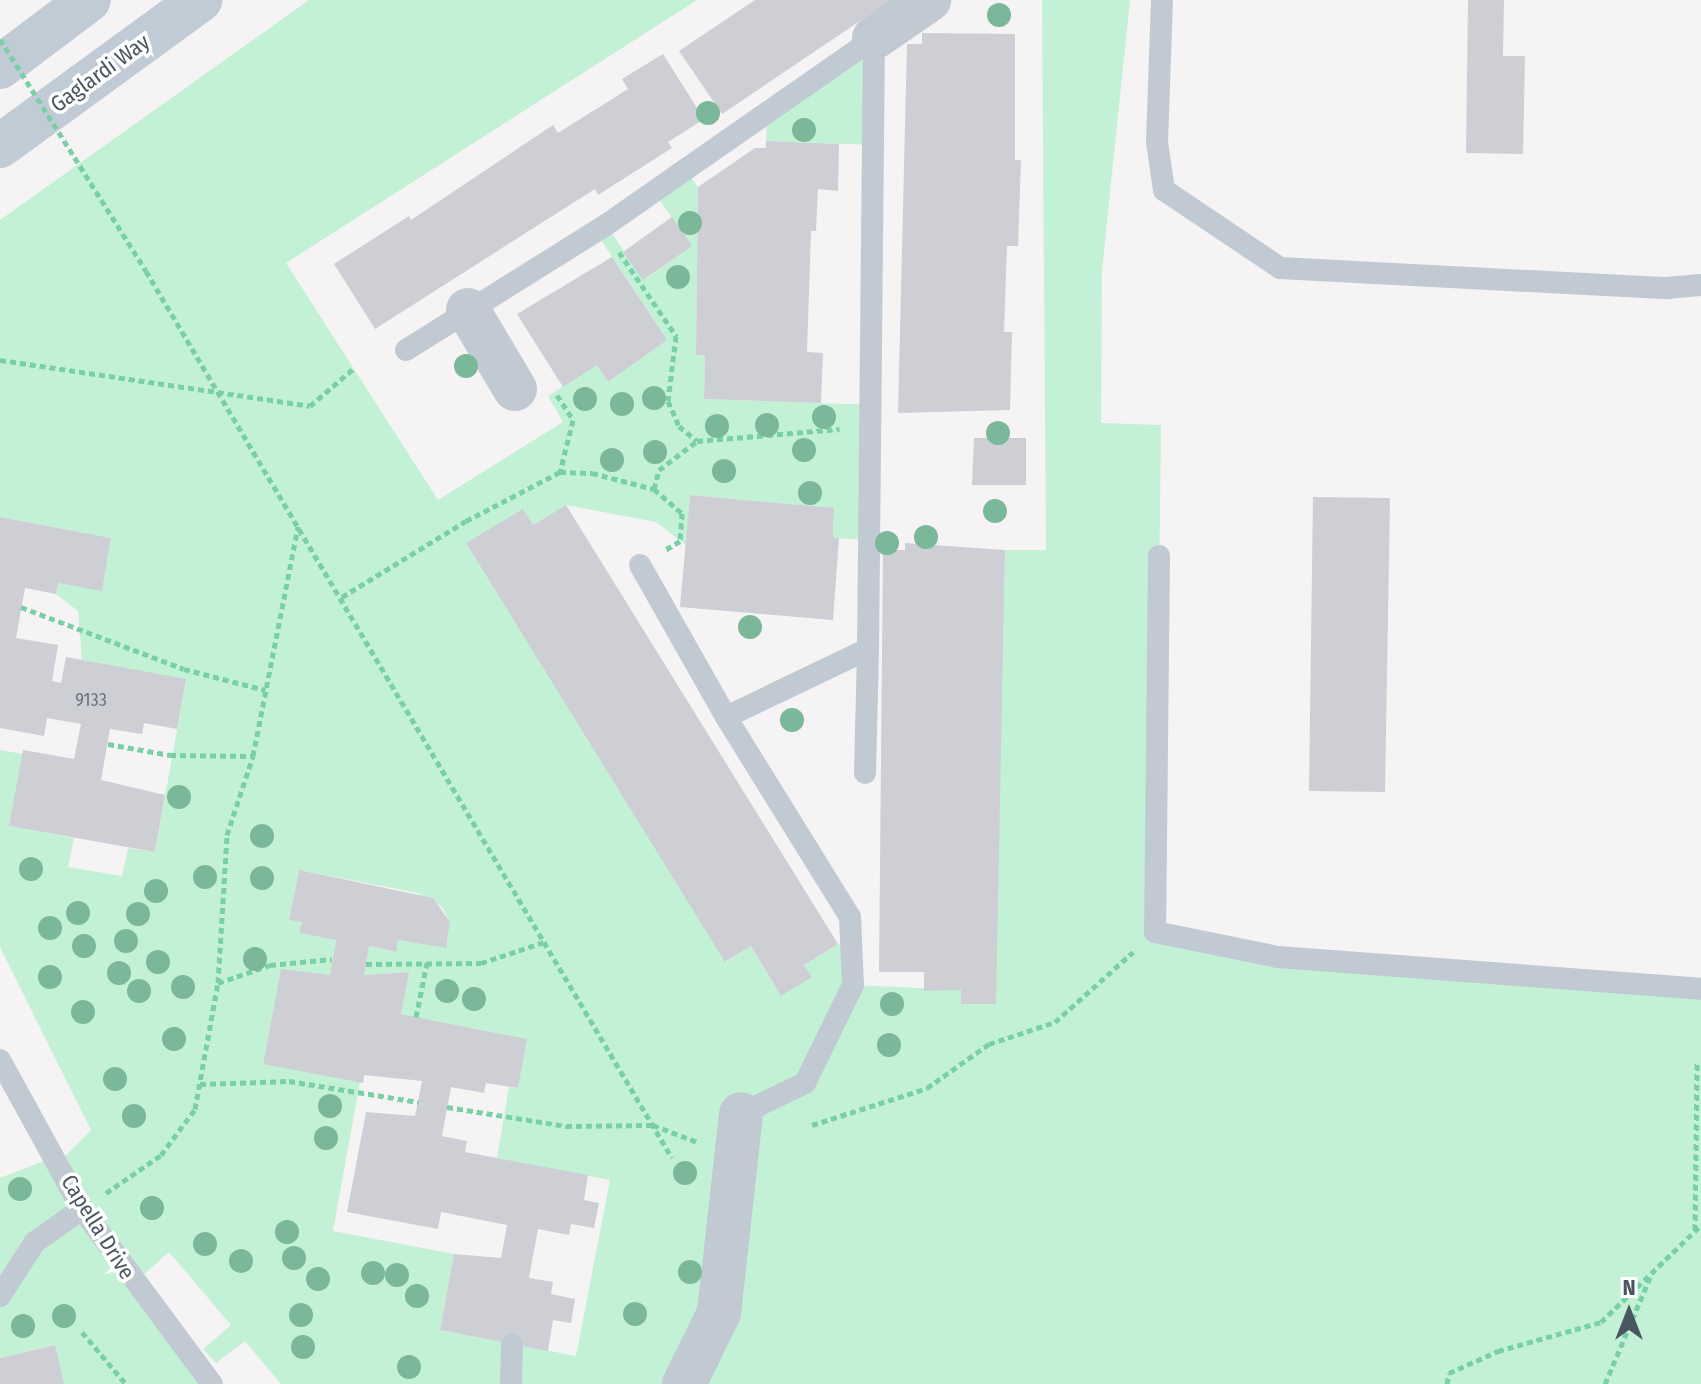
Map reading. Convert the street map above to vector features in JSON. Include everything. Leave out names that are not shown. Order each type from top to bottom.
[{"type":"main road","points":[[0,67],[89,0]]},
{"type":"main road","name":"Gaglardi Way","points":[[0,146],[200,0]]},
{"type":"street","points":[[874,38],[929,0]]},
{"type":"street","points":[[468,310],[515,389]]},
{"type":"street","points":[[684,1384],[719,1313],[741,1114]]},
{"type":"lane","points":[[1162,0],[1157,142],[1164,190],[1280,268],[1667,288],[1701,285]]},
{"type":"lane","points":[[406,350],[602,227],[874,38]]},
{"type":"lane","points":[[865,773],[873,428],[874,38]]},
{"type":"lane","points":[[1159,556],[1155,932],[1278,957],[1701,989]]},
{"type":"lane","points":[[640,565],[726,717],[850,917],[853,985],[805,1083],[741,1114]]},
{"type":"lane","points":[[726,717],[868,649]]},
{"type":"lane","name":"Capella Drive","points":[[0,1060],[82,1209],[212,1384]]},
{"type":"lane","points":[[0,1296],[35,1242],[82,1209]]},
{"type":"lane","points":[[511,1384],[512,1344]]},
{"type":"path","points":[[0,39],[223,395],[672,1158]]},
{"type":"path","points":[[602,227],[676,336],[668,401],[679,426],[697,441]]},
{"type":"path","points":[[0,360],[310,406],[354,368]]},
{"type":"path","points":[[515,389],[543,374],[573,420],[560,472]]},
{"type":"path","points":[[654,489],[659,470],[697,441],[873,428]]},
{"type":"path","points":[[342,597],[466,521],[560,472],[592,473],[654,489],[682,513],[680,541]]},
{"type":"path","points":[[82,1209],[161,1155],[195,1109],[218,983],[227,835],[253,756],[298,524]]},
{"type":"path","points":[[21,607],[184,669],[265,690]]},
{"type":"path","points":[[108,744],[170,755],[253,756]]},
{"type":"path","points":[[812,1125],[927,1088],[989,1044],[1055,1022],[1155,932]]},
{"type":"path","points":[[366,964],[481,963],[544,942]]},
{"type":"path","points":[[218,983],[270,965],[332,959]]},
{"type":"path","points":[[416,1017],[427,963]]},
{"type":"path","points":[[1695,1231],[1697,1062]]},
{"type":"path","points":[[200,1084],[289,1081],[418,1102]]},
{"type":"path","points":[[447,1107],[566,1126],[653,1125],[737,1158]]},
{"type":"path","points":[[1447,1384],[1449,1373],[1498,1351],[1601,1322],[1701,1225]]},
{"type":"path","points":[[1605,1384],[1654,1269]]},
{"type":"path","points":[[82,1332],[126,1384]]},
{"type":"green space","points":[[309,0],[697,0],[286,263],[438,500],[563,422],[548,396],[597,365],[608,382],[666,340],[596,232],[606,225],[644,280],[691,246],[654,192],[685,170],[698,187],[696,354],[705,355],[704,399],[874,405],[871,540],[833,538],[834,508],[690,495],[686,545],[656,522],[566,505],[533,525],[523,510],[466,543],[726,962],[751,946],[781,996],[812,977],[804,965],[838,944],[851,942],[853,985],[961,990],[962,1003],[995,1004],[1005,550],[1046,550],[1042,0],[1130,0],[1102,270],[1101,423],[1161,425],[1155,932],[1278,957],[1701,990],[1701,1384],[281,1384],[245,1341],[216,1363],[203,1349],[231,1325],[169,1252],[133,1284],[212,1384],[64,1384],[54,1345],[0,1358],[0,1178],[54,1157],[58,1163],[91,1130],[0,947],[0,750],[23,754],[9,826],[74,838],[68,867],[122,876],[128,848],[155,852],[186,680],[82,660],[78,611],[56,594],[58,583],[102,590],[111,538],[0,517],[0,220]],"holes":[[[299,870],[418,893],[442,907],[450,922],[446,948],[398,940],[395,952],[369,946],[364,975],[408,972],[401,1014],[526,1039],[518,1088],[509,1087],[497,1158],[610,1180],[576,1356],[440,1330],[454,1254],[333,1231],[360,1082],[263,1063],[281,970],[330,975],[336,940],[300,933],[302,922],[289,919]]]},
{"type":"green space","points":[[874,38],[874,145],[766,141],[767,112]]},
{"type":"building","points":[[755,0],[891,0],[722,114],[679,51]]},
{"type":"building","points":[[1468,0],[1504,0],[1503,56],[1525,56],[1523,154],[1466,153]]},
{"type":"building","points":[[922,33],[1015,34],[1015,160],[1021,160],[1018,246],[1007,246],[1004,332],[1012,332],[1010,410],[898,413],[907,44],[922,44]]},
{"type":"building","points":[[663,54],[704,119],[668,142],[672,148],[598,195],[595,189],[375,329],[334,264],[409,216],[411,220],[553,125],[558,133],[628,89],[622,79]]},
{"type":"building","points":[[766,141],[839,144],[838,191],[818,189],[816,231],[811,231],[807,352],[823,353],[821,403],[704,399],[705,355],[696,355],[698,187],[755,148],[766,148]]},
{"type":"building","points":[[672,217],[692,246],[643,280],[623,252]]},
{"type":"building","points":[[612,257],[667,340],[608,382],[597,365],[563,387],[517,314]]},
{"type":"building","points":[[974,438],[1026,438],[1026,485],[972,485]]},
{"type":"building","points":[[690,495],[834,508],[833,538],[839,538],[833,620],[680,607]]},
{"type":"building","points":[[1313,497],[1390,498],[1385,792],[1309,791]]},
{"type":"building","points":[[566,505],[838,944],[804,965],[812,977],[781,996],[751,946],[725,962],[466,543],[523,509],[533,525]]},
{"type":"building","points":[[0,517],[111,538],[102,591],[58,583],[56,594],[25,588],[16,638],[58,645],[52,681],[61,683],[66,657],[186,679],[177,729],[144,723],[142,734],[110,729],[101,780],[165,795],[155,852],[9,826],[23,750],[74,759],[81,724],[47,718],[44,736],[0,728]]},
{"type":"building","points":[[905,543],[1005,550],[996,1004],[961,1004],[961,990],[924,991],[924,972],[879,972],[883,550],[905,550]]},
{"type":"building","points":[[299,870],[433,898],[450,922],[446,948],[398,940],[396,952],[369,946],[364,975],[409,972],[401,1014],[527,1039],[518,1088],[486,1083],[484,1093],[451,1087],[442,1136],[467,1141],[465,1152],[588,1175],[584,1200],[599,1203],[594,1228],[571,1224],[569,1235],[538,1229],[529,1278],[553,1282],[551,1294],[575,1299],[571,1323],[553,1320],[548,1351],[440,1330],[454,1254],[501,1258],[507,1225],[441,1212],[438,1229],[347,1212],[366,1112],[415,1116],[422,1081],[364,1075],[363,1083],[263,1064],[281,969],[330,975],[336,940],[299,933],[302,922],[289,920]]},
{"type":"building","points":[[55,1345],[64,1384],[0,1384],[0,1358]]}]
